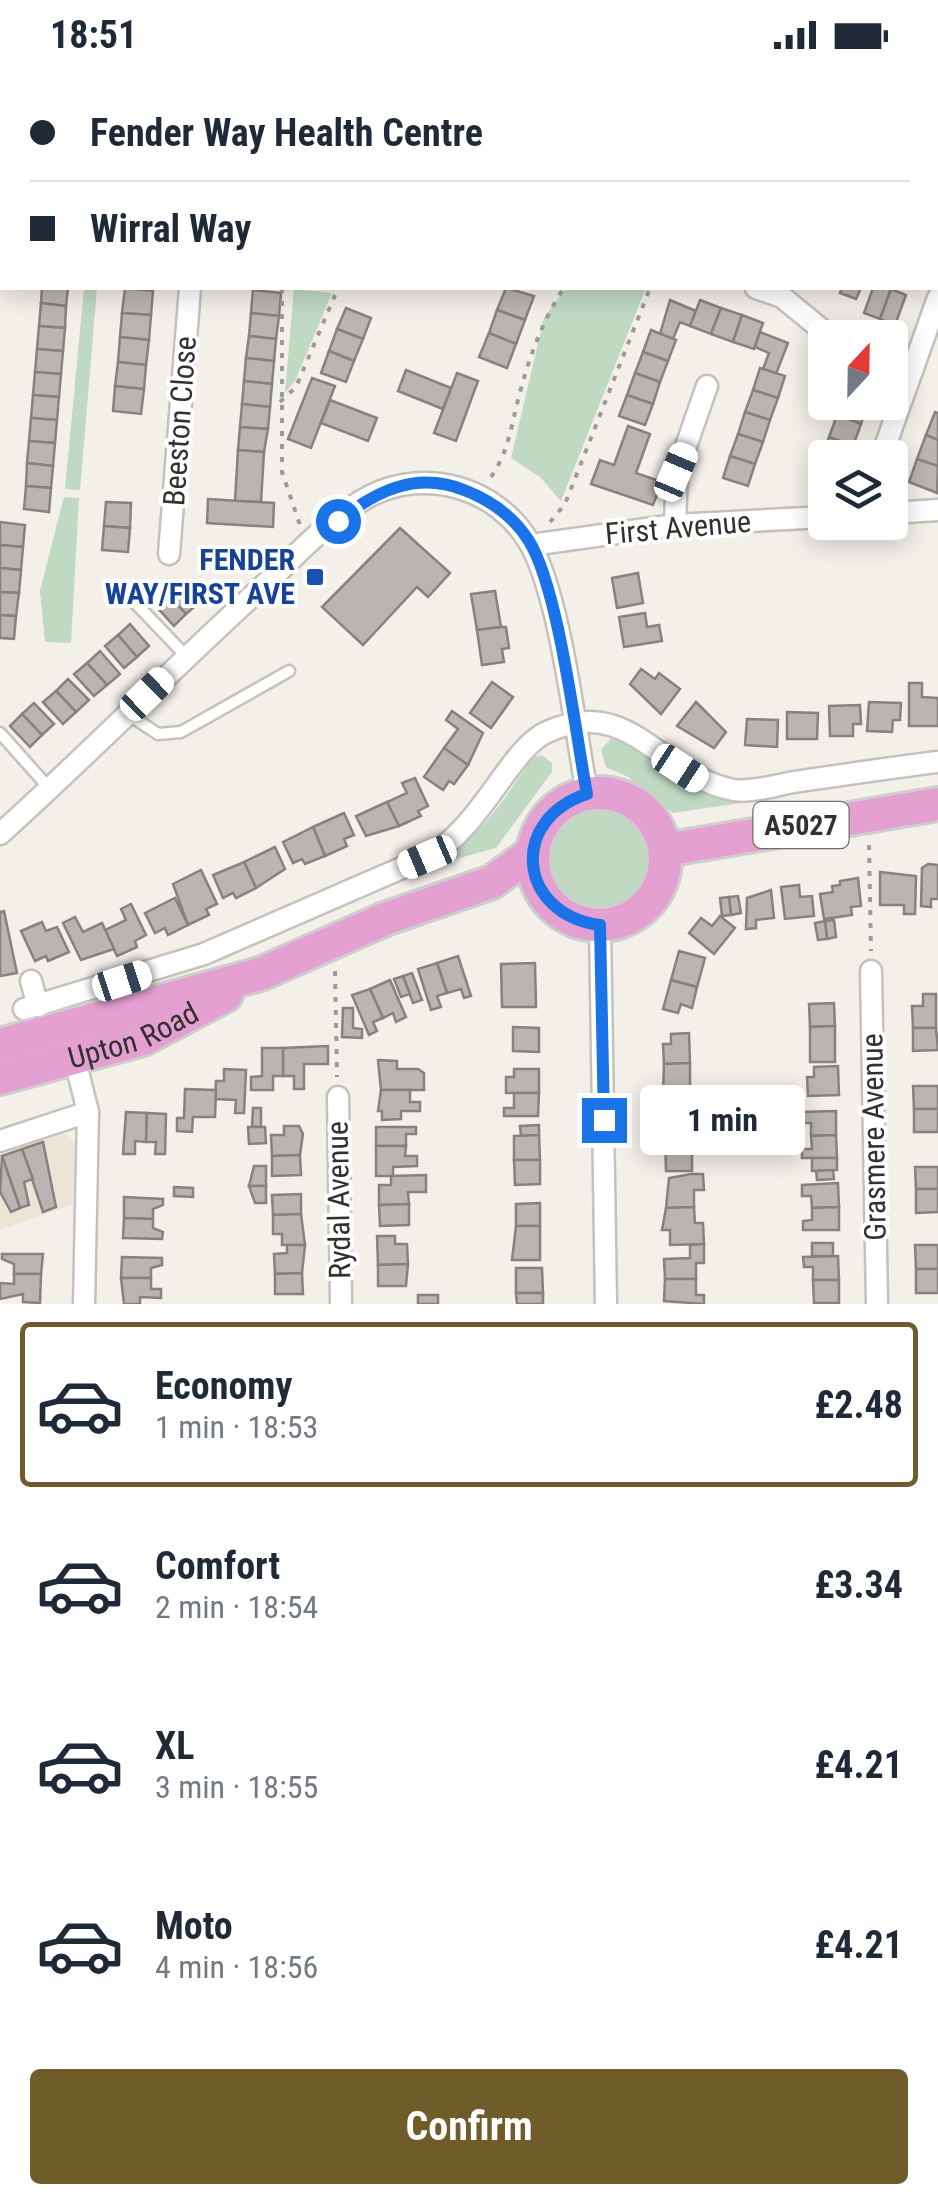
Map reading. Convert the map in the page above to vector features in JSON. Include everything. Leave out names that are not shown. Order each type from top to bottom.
[{"type":"main road","points":[[608,793],[629,800],[658,830],[665,850],[664,872],[656,893],[641,910],[622,921],[600,925],[565,916],[540,890],[533,852],[550,813],[567,800],[587,794],[608,793]]},
{"type":"main road","name":"A5027","points":[[665,850],[938,804]]},
{"type":"main road","name":"Upton Road","points":[[0,1045],[142,1039],[194,1016],[260,974],[492,882],[533,852]]},
{"type":"main road","points":[[492,882],[540,890]]},
{"type":"main road","name":"Upton Road","points":[[0,1078],[71,1045]]},
{"type":"street","name":"Beeston Close","points":[[169,554],[190,290]]},
{"type":"street","points":[[762,290],[782,297],[810,320]]},
{"type":"street","points":[[887,440],[938,298]]},
{"type":"street","points":[[908,367],[913,369]]},
{"type":"street","points":[[675,526],[676,472],[708,386]]},
{"type":"street","points":[[0,834],[308,546],[369,497],[400,485],[431,482],[479,496],[501,511],[531,545],[547,588],[587,794]]},
{"type":"street","points":[[908,512],[938,510]]},
{"type":"street","name":"First Avenue","points":[[531,545],[675,526],[808,518]]},
{"type":"street","points":[[30,982],[31,1007],[204,954],[427,857],[448,846],[471,823],[535,738],[573,724],[612,722],[698,780],[738,791],[938,762]]},
{"type":"street","points":[[600,925],[606,1304]]},
{"type":"street","name":"Grasmere Avenue","points":[[872,971],[876,1304]]},
{"type":"street","points":[[71,1045],[88,1112],[84,1304]]},
{"type":"street","name":"Rydal Avenue","points":[[338,1096],[342,1304]]},
{"type":"street","points":[[0,1141],[88,1112]]},
{"type":"lane","points":[[122,589],[186,656]]},
{"type":"lane","points":[[127,714],[158,734],[181,732],[288,671]]},
{"type":"lane","points":[[0,733],[50,789]]},
{"type":"path","points":[[282,290],[282,472],[308,546]]},
{"type":"path","points":[[279,403],[296,387],[337,290]]},
{"type":"path","points":[[479,496],[507,454],[519,397],[544,318],[563,290]]},
{"type":"path","points":[[531,545],[565,504],[649,290]]},
{"type":"path","points":[[868,815],[872,971]]},
{"type":"path","points":[[334,942],[338,1096]]},
{"type":"shaded area","points":[[58,1129],[75,1143],[73,1204],[0,1230],[0,1149]]},
{"type":"green space","points":[[84,290],[97,290],[80,490],[65,489]]},
{"type":"green space","points":[[294,290],[332,293],[295,381],[285,393]]},
{"type":"green space","points":[[565,290],[645,290],[561,501],[540,477],[511,458],[544,318]]},
{"type":"green space","points":[[64,497],[79,498],[71,643],[45,642],[40,591]]},
{"type":"green space","points":[[613,736],[624,736],[691,785],[741,803],[673,813],[628,777],[606,767],[601,750]]},
{"type":"green space","points":[[542,755],[552,763],[552,772],[496,848],[420,869],[472,835],[497,808],[533,757]]},
{"type":"green space","points":[[587,808],[607,808],[633,822],[644,839],[644,877],[633,894],[607,908],[587,908],[569,900],[555,886],[547,868],[547,848],[555,830],[569,816]]},
{"type":"building","points":[[42,290],[68,290],[66,306],[41,303]]},
{"type":"building","points":[[125,290],[153,291],[151,315],[122,313]]},
{"type":"building","points":[[253,290],[281,293],[279,316],[251,313]]},
{"type":"building","points":[[505,290],[534,296],[525,320],[497,310]]},
{"type":"building","points":[[841,290],[860,290],[856,299],[840,293]]},
{"type":"building","points":[[872,290],[891,290],[880,319],[864,313]]},
{"type":"building","points":[[891,290],[906,295],[897,320],[882,320]]},
{"type":"building","points":[[670,300],[696,311],[690,326],[680,322],[673,339],[660,334]]},
{"type":"building","points":[[700,300],[721,308],[711,334],[690,326]]},
{"type":"building","points":[[41,303],[66,306],[65,328],[39,326]]},
{"type":"building","points":[[346,308],[371,318],[363,339],[337,329]]},
{"type":"building","points":[[721,308],[742,315],[733,342],[711,334]]},
{"type":"building","points":[[497,310],[525,320],[516,344],[489,333]]},
{"type":"building","points":[[122,313],[151,315],[149,340],[120,337]]},
{"type":"building","points":[[251,313],[279,316],[276,339],[249,336]]},
{"type":"building","points":[[742,315],[763,323],[754,349],[733,342]]},
{"type":"building","points":[[39,326],[65,328],[63,351],[37,349]]},
{"type":"building","points":[[337,329],[363,339],[354,361],[329,351]]},
{"type":"building","points":[[651,330],[676,340],[668,361],[643,352]]},
{"type":"building","points":[[760,332],[788,343],[776,374],[763,369],[769,353],[755,347]]},
{"type":"building","points":[[489,333],[516,344],[507,368],[479,357]]},
{"type":"building","points":[[249,336],[276,339],[274,361],[246,358]]},
{"type":"building","points":[[120,337],[149,340],[146,365],[118,362]]},
{"type":"building","points":[[37,349],[63,351],[61,374],[35,372]]},
{"type":"building","points":[[329,351],[354,361],[346,382],[321,373]]},
{"type":"building","points":[[643,352],[668,361],[660,382],[635,373]]},
{"type":"building","points":[[246,358],[274,361],[272,384],[244,381]]},
{"type":"building","points":[[118,362],[146,365],[144,389],[115,386]]},
{"type":"building","points":[[760,368],[785,376],[778,398],[753,390]]},
{"type":"building","points":[[406,370],[451,388],[443,409],[398,391]]},
{"type":"building","points":[[35,372],[61,374],[59,397],[33,395]]},
{"type":"building","points":[[457,373],[478,381],[456,441],[434,433]]},
{"type":"building","points":[[635,373],[660,382],[653,404],[627,395]]},
{"type":"building","points":[[312,378],[335,386],[311,448],[288,439]]},
{"type":"building","points":[[244,381],[272,384],[270,407],[242,404]]},
{"type":"building","points":[[115,386],[144,389],[141,414],[113,411]]},
{"type":"building","points":[[753,390],[778,398],[770,420],[745,412]]},
{"type":"building","points":[[33,395],[59,397],[57,420],[31,418]]},
{"type":"building","points":[[627,395],[653,404],[645,425],[619,416]]},
{"type":"building","points":[[330,400],[377,418],[368,441],[321,423]]},
{"type":"building","points":[[242,404],[270,407],[268,429],[240,427]]},
{"type":"building","points":[[745,412],[770,420],[763,442],[738,434]]},
{"type":"building","points":[[935,412],[938,413],[938,440],[926,435]]},
{"type":"building","points":[[31,418],[57,420],[55,443],[29,441]]},
{"type":"building","points":[[835,420],[861,424],[855,440],[829,437]]},
{"type":"building","points":[[628,426],[650,434],[636,473],[662,482],[653,505],[591,484],[600,460],[614,465]]},
{"type":"building","points":[[240,427],[268,429],[264,452],[238,450]]},
{"type":"building","points":[[738,434],[763,442],[755,464],[730,456]]},
{"type":"building","points":[[926,435],[938,440],[938,466],[917,459]]},
{"type":"building","points":[[29,441],[55,443],[53,466],[27,463]]},
{"type":"building","points":[[238,450],[264,452],[261,502],[235,501]]},
{"type":"building","points":[[730,456],[755,464],[748,486],[723,478]]},
{"type":"building","points":[[917,459],[938,466],[937,493],[909,482]]},
{"type":"building","points":[[27,463],[53,466],[51,488],[26,486]]},
{"type":"building","points":[[26,486],[51,488],[49,512],[24,509]]},
{"type":"building","points":[[208,499],[274,503],[273,527],[207,523]]},
{"type":"building","points":[[106,502],[131,503],[130,528],[104,526]]},
{"type":"building","points":[[0,522],[25,525],[23,547],[0,545]]},
{"type":"building","points":[[104,526],[130,528],[128,552],[102,550]]},
{"type":"building","points":[[400,528],[450,573],[428,597],[417,587],[363,645],[322,607]]},
{"type":"building","points":[[0,545],[23,547],[21,570],[0,568]]},
{"type":"building","points":[[0,568],[21,570],[19,593],[0,592]]},
{"type":"building","points":[[638,573],[643,603],[617,608],[612,578]]},
{"type":"building","points":[[179,582],[199,603],[186,614],[167,593]]},
{"type":"building","points":[[495,591],[501,627],[477,630],[471,594]]},
{"type":"building","points":[[0,592],[19,593],[16,616],[0,615]]},
{"type":"building","points":[[167,593],[186,614],[174,626],[154,604]]},
{"type":"building","points":[[645,613],[647,627],[659,625],[662,641],[624,647],[619,617]]},
{"type":"building","points":[[0,615],[16,616],[14,639],[0,638]]},
{"type":"building","points":[[130,624],[149,646],[137,657],[118,635]]},
{"type":"building","points":[[506,627],[509,648],[502,649],[504,662],[482,665],[477,630]]},
{"type":"building","points":[[118,635],[137,657],[124,668],[105,646]]},
{"type":"building","points":[[100,651],[120,674],[107,685],[87,663]]},
{"type":"building","points":[[87,663],[107,685],[94,696],[74,674]]},
{"type":"building","points":[[641,669],[655,679],[659,673],[680,689],[661,714],[630,684]]},
{"type":"building","points":[[68,679],[89,700],[76,712],[56,691]]},
{"type":"building","points":[[492,682],[513,697],[491,728],[470,713]]},
{"type":"building","points":[[909,683],[922,683],[922,697],[938,698],[938,726],[909,726]]},
{"type":"building","points":[[56,691],[76,712],[63,724],[43,702]]},
{"type":"building","points":[[696,702],[726,732],[714,748],[677,726]]},
{"type":"building","points":[[869,702],[901,703],[900,720],[893,720],[892,732],[867,731]]},
{"type":"building","points":[[34,703],[54,724],[42,735],[22,714]]},
{"type":"building","points":[[860,705],[861,724],[853,724],[853,736],[830,736],[829,706]]},
{"type":"building","points":[[452,711],[483,733],[468,765],[444,748],[458,729],[446,720]]},
{"type":"building","points":[[787,712],[818,713],[817,739],[787,739]]},
{"type":"building","points":[[22,714],[42,735],[30,747],[10,726]]},
{"type":"building","points":[[747,719],[778,720],[777,747],[745,745]]},
{"type":"building","points":[[444,748],[468,765],[454,784],[449,781],[443,790],[424,777]]},
{"type":"building","points":[[415,778],[428,806],[418,811],[421,816],[399,826],[387,802],[407,793],[402,783]]},
{"type":"building","points":[[387,802],[399,826],[366,836],[356,816]]},
{"type":"building","points":[[344,813],[354,835],[344,839],[347,846],[325,856],[313,827]]},
{"type":"building","points":[[313,827],[325,856],[305,864],[302,859],[293,863],[283,842]]},
{"type":"building","points":[[275,847],[285,869],[256,888],[244,862]]},
{"type":"building","points":[[244,862],[256,888],[236,898],[233,893],[223,898],[213,875]]},
{"type":"building","points":[[938,865],[938,899],[931,899],[931,907],[921,906],[922,868]]},
{"type":"building","points":[[201,870],[217,904],[206,909],[209,915],[188,925],[173,884]]},
{"type":"building","points":[[880,872],[916,876],[915,914],[904,914],[904,905],[880,905]]},
{"type":"building","points":[[858,878],[861,906],[851,907],[852,915],[824,919],[820,894],[833,892],[832,886],[840,885],[840,881]]},
{"type":"building","points":[[799,885],[800,897],[812,896],[814,916],[785,919],[781,887]]},
{"type":"building","points":[[771,890],[774,918],[756,920],[756,928],[746,929],[747,898]]},
{"type":"building","points":[[738,896],[741,913],[731,915],[729,897]]},
{"type":"building","points":[[729,897],[731,915],[722,916],[720,898]]},
{"type":"building","points":[[175,898],[188,925],[168,935],[165,928],[155,933],[145,913]]},
{"type":"building","points":[[131,904],[146,935],[135,941],[137,947],[117,956],[105,930],[126,920],[121,909]]},
{"type":"building","points":[[4,911],[17,973],[0,976],[0,912]]},
{"type":"building","points":[[720,916],[735,928],[714,954],[689,933],[701,918],[712,926]]},
{"type":"building","points":[[75,917],[83,932],[102,923],[114,949],[81,960],[63,923]]},
{"type":"building","points":[[834,920],[836,937],[827,939],[825,921]]},
{"type":"building","points":[[825,921],[827,939],[818,940],[815,923]]},
{"type":"building","points":[[42,922],[46,931],[57,927],[69,952],[48,961],[46,956],[35,961],[21,931]]},
{"type":"building","points":[[679,951],[705,958],[697,987],[671,980]]},
{"type":"building","points":[[458,956],[471,996],[464,998],[461,989],[447,993],[437,963]]},
{"type":"building","points":[[437,963],[447,993],[437,996],[441,1007],[431,1010],[418,969]]},
{"type":"building","points":[[535,963],[536,1007],[502,1007],[501,964]]},
{"type":"building","points":[[412,973],[422,1000],[413,1003],[403,976]]},
{"type":"building","points":[[403,976],[410,994],[401,997],[394,979]]},
{"type":"building","points":[[390,980],[406,1017],[396,1022],[393,1013],[383,1018],[370,989]]},
{"type":"building","points":[[671,980],[697,987],[692,1008],[681,1004],[678,1013],[663,1009]]},
{"type":"building","points":[[370,989],[383,1018],[373,1022],[377,1031],[369,1035],[352,995]]},
{"type":"building","points":[[923,994],[936,994],[936,1028],[913,1028],[912,1006],[923,1006]]},
{"type":"building","points":[[834,1003],[835,1026],[810,1027],[809,1004]]},
{"type":"building","points":[[343,1008],[353,1008],[353,1028],[362,1029],[362,1038],[342,1037]]},
{"type":"building","points":[[835,1026],[835,1062],[810,1062],[810,1027]]},
{"type":"building","points":[[513,1027],[539,1028],[539,1052],[513,1051]]},
{"type":"building","points":[[913,1028],[936,1028],[938,1050],[913,1051]]},
{"type":"building","points":[[689,1033],[690,1063],[664,1064],[663,1044],[671,1044],[671,1034]]},
{"type":"building","points":[[328,1046],[328,1064],[304,1064],[304,1089],[294,1089],[294,1076],[283,1076],[283,1048]]},
{"type":"building","points":[[262,1048],[283,1048],[283,1076],[273,1076],[273,1090],[251,1090],[251,1077],[262,1076]]},
{"type":"building","points":[[378,1060],[397,1061],[397,1069],[418,1069],[424,1073],[424,1090],[381,1090]]},
{"type":"building","points":[[690,1063],[690,1093],[663,1093],[664,1064]]},
{"type":"building","points":[[838,1066],[839,1095],[808,1096],[807,1077],[814,1077],[814,1067]]},
{"type":"building","points":[[224,1069],[246,1070],[244,1113],[235,1113],[236,1100],[215,1099],[216,1081],[224,1081]]},
{"type":"building","points":[[514,1069],[539,1069],[539,1093],[506,1093],[506,1077],[514,1077]]},
{"type":"building","points":[[913,1086],[938,1086],[938,1109],[914,1109]]},
{"type":"building","points":[[185,1089],[216,1090],[215,1117],[193,1117],[192,1132],[177,1131],[177,1118],[184,1118]]},
{"type":"building","points":[[381,1090],[410,1090],[410,1102],[420,1102],[420,1111],[401,1111],[401,1119],[382,1120],[382,1111],[378,1111]]},
{"type":"building","points":[[514,1093],[539,1093],[538,1116],[504,1116],[504,1108],[514,1108]]},
{"type":"building","points":[[665,1103],[701,1103],[702,1136],[665,1136]]},
{"type":"building","points":[[253,1108],[261,1108],[261,1127],[252,1127]]},
{"type":"building","points":[[914,1109],[938,1109],[938,1132],[914,1132]]},
{"type":"building","points":[[836,1111],[836,1135],[811,1136],[811,1123],[800,1123],[800,1112]]},
{"type":"building","points":[[126,1112],[147,1113],[146,1142],[135,1141],[135,1154],[123,1154]]},
{"type":"building","points":[[147,1113],[166,1114],[165,1154],[155,1154],[156,1142],[146,1142]]},
{"type":"building","points":[[539,1125],[539,1135],[521,1136],[520,1126]]},
{"type":"building","points":[[284,1126],[299,1126],[303,1134],[300,1155],[272,1156],[271,1135],[284,1135]]},
{"type":"building","points":[[248,1127],[265,1127],[266,1143],[249,1144]]},
{"type":"building","points":[[376,1127],[416,1127],[416,1134],[406,1134],[406,1146],[376,1146]]},
{"type":"building","points":[[539,1135],[540,1160],[514,1160],[514,1136]]},
{"type":"building","points":[[692,1135],[692,1171],[666,1171],[665,1136]]},
{"type":"building","points":[[836,1135],[837,1158],[802,1158],[802,1149],[812,1149],[811,1136]]},
{"type":"building","points":[[43,1142],[56,1207],[43,1212],[22,1149]]},
{"type":"building","points":[[376,1146],[406,1146],[405,1156],[417,1156],[417,1166],[393,1167],[393,1176],[376,1176]]},
{"type":"building","points":[[22,1149],[33,1179],[24,1182],[29,1205],[20,1208],[2,1156]]},
{"type":"building","points":[[300,1155],[301,1175],[272,1176],[272,1156]]},
{"type":"building","points":[[2,1156],[20,1208],[11,1212],[0,1192]]},
{"type":"building","points":[[812,1158],[837,1158],[837,1170],[812,1171]]},
{"type":"building","points":[[514,1160],[540,1160],[540,1184],[515,1185]]},
{"type":"building","points":[[254,1166],[266,1166],[266,1186],[249,1186]]},
{"type":"building","points":[[915,1167],[938,1167],[938,1189],[916,1189]]},
{"type":"building","points":[[833,1170],[834,1179],[817,1180],[816,1171]]},
{"type":"building","points":[[703,1174],[704,1190],[694,1190],[694,1207],[666,1208],[669,1178]]},
{"type":"building","points":[[426,1175],[426,1192],[408,1192],[409,1204],[379,1205],[379,1185],[391,1185],[391,1176]]},
{"type":"building","points":[[838,1183],[839,1207],[812,1208],[811,1196],[802,1196],[802,1185]]},
{"type":"building","points":[[249,1186],[266,1186],[266,1203],[255,1203]]},
{"type":"building","points":[[174,1187],[193,1188],[193,1197],[174,1196]]},
{"type":"building","points":[[916,1189],[938,1189],[938,1212],[916,1213]]},
{"type":"building","points":[[301,1194],[301,1214],[273,1215],[272,1195]]},
{"type":"building","points":[[124,1197],[163,1199],[163,1205],[153,1209],[153,1219],[124,1218]]},
{"type":"building","points":[[540,1203],[540,1226],[516,1226],[516,1204]]},
{"type":"building","points":[[409,1204],[409,1225],[380,1226],[379,1205]]},
{"type":"building","points":[[694,1207],[695,1223],[703,1223],[704,1244],[670,1245],[670,1230],[662,1230],[666,1208]]},
{"type":"building","points":[[839,1207],[839,1230],[803,1230],[803,1221],[812,1220],[812,1208]]},
{"type":"building","points":[[301,1214],[305,1245],[282,1245],[282,1234],[273,1234],[273,1215]]},
{"type":"building","points":[[124,1218],[153,1219],[153,1228],[163,1232],[162,1239],[123,1238]]},
{"type":"building","points":[[516,1226],[540,1226],[540,1260],[512,1260]]},
{"type":"building","points":[[377,1236],[395,1236],[395,1244],[407,1244],[408,1264],[378,1265]]},
{"type":"building","points":[[812,1243],[833,1243],[833,1256],[812,1256]]},
{"type":"building","points":[[704,1244],[704,1263],[696,1263],[696,1279],[665,1279],[664,1259],[690,1258],[690,1245]]},
{"type":"building","points":[[287,1245],[305,1245],[302,1273],[275,1274],[274,1254],[287,1253]]},
{"type":"building","points":[[915,1245],[938,1245],[938,1269],[916,1269]]},
{"type":"building","points":[[2,1254],[43,1254],[41,1274],[14,1274],[14,1264],[2,1259]]},
{"type":"building","points":[[838,1256],[839,1280],[813,1280],[813,1267],[804,1267],[803,1257]]},
{"type":"building","points":[[122,1257],[162,1258],[162,1265],[151,1268],[151,1278],[121,1278]]},
{"type":"building","points":[[408,1264],[406,1286],[378,1286],[378,1265]]},
{"type":"building","points":[[516,1268],[542,1268],[543,1293],[516,1293]]},
{"type":"building","points":[[916,1269],[938,1269],[938,1293],[916,1293]]},
{"type":"building","points":[[302,1273],[303,1294],[275,1294],[275,1274]]},
{"type":"building","points":[[14,1274],[41,1274],[40,1303],[23,1302],[23,1294],[0,1299],[0,1283],[14,1284]]},
{"type":"building","points":[[121,1278],[151,1278],[151,1289],[161,1289],[161,1298],[140,1297],[140,1304],[124,1304]]},
{"type":"building","points":[[665,1279],[696,1279],[696,1295],[704,1295],[704,1304],[664,1301]]},
{"type":"building","points":[[813,1280],[839,1280],[839,1303],[814,1303]]},
{"type":"building","points":[[516,1293],[543,1293],[543,1304],[517,1304]]},
{"type":"building","points":[[418,1295],[438,1295],[438,1304],[418,1304]]},
{"type":"place","name":"FENDER WAY/FIRST AVE","points":[[315,577]]},
{"type":"route","points":[[338,521],[369,497],[400,485],[431,482],[479,496],[520,528],[531,545],[547,588],[587,794],[567,800],[550,813],[538,831],[534,872],[540,890],[565,916],[600,925],[604,1120]]}]
